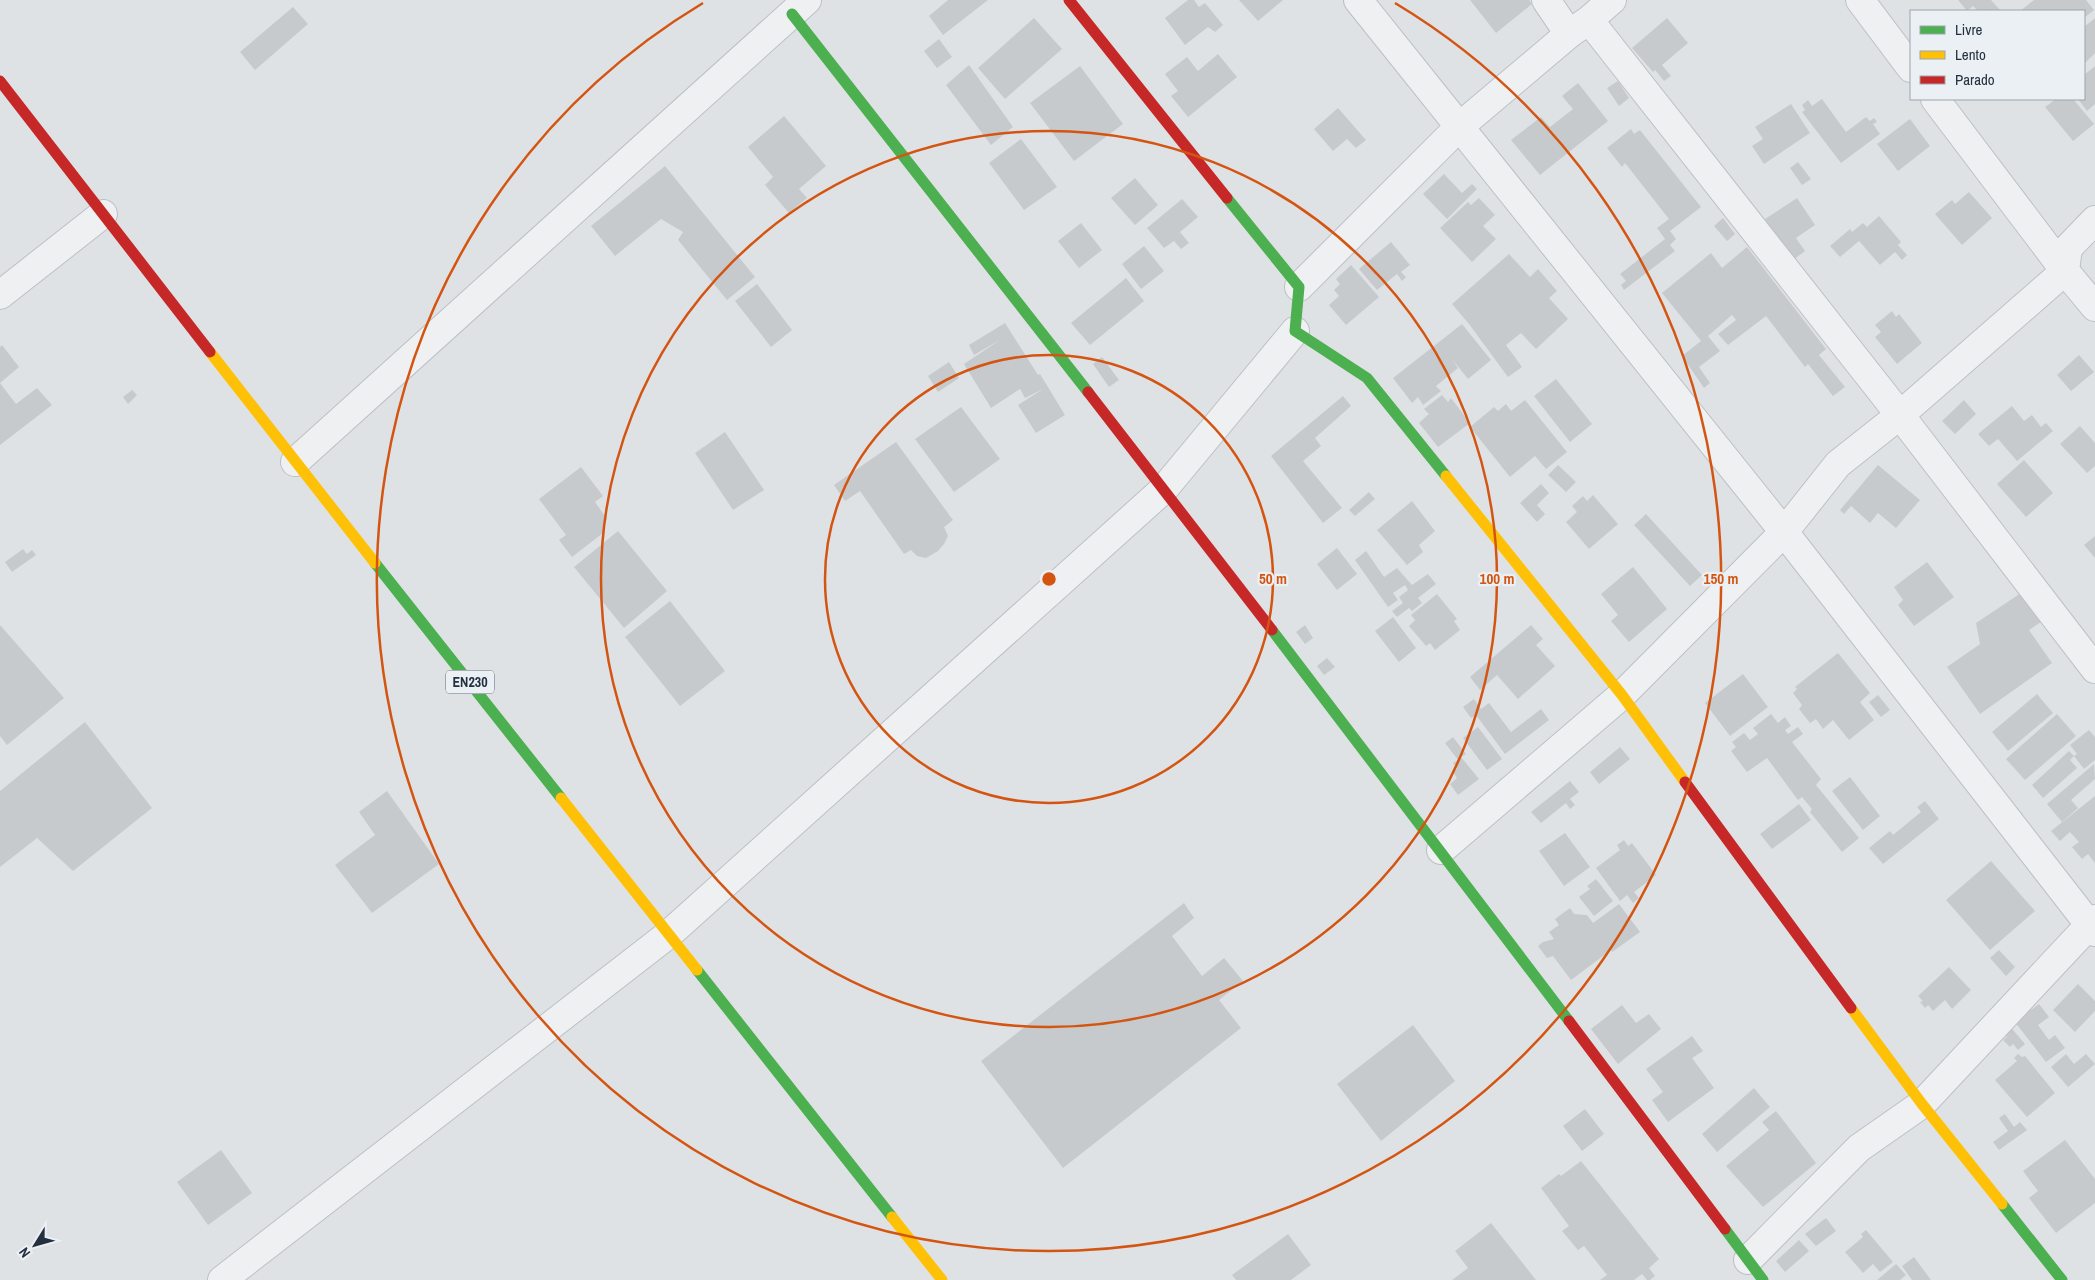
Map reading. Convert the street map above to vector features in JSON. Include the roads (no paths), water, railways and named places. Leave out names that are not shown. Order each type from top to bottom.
[{"type":"street","points":[[1069,0],[1299,287]]},
{"type":"street","points":[[296,462],[799,7],[1164,489],[1441,850],[1756,1270],[1859,1148],[1922,1104],[2093,925],[1784,532],[1358,0]]},
{"type":"street","points":[[1546,0],[1579,27],[1900,416],[2095,669]]},
{"type":"street","points":[[222,1280],[669,934],[1164,489],[1295,331],[1299,287],[1459,127],[1612,0]]},
{"type":"street","points":[[1860,0],[1910,67]]},
{"type":"street","name":"EN230","points":[[0,81],[296,462],[942,1280]]},
{"type":"street","points":[[1936,100],[2065,271],[2095,307]]},
{"type":"street","points":[[0,295],[103,214]]},
{"type":"street","points":[[1441,850],[1622,696],[1784,532],[1838,464],[1900,416],[2065,271],[2068,248],[2095,220]]},
{"type":"street","points":[[1295,331],[1367,378],[1622,696],[1922,1104],[2062,1280]]}]
